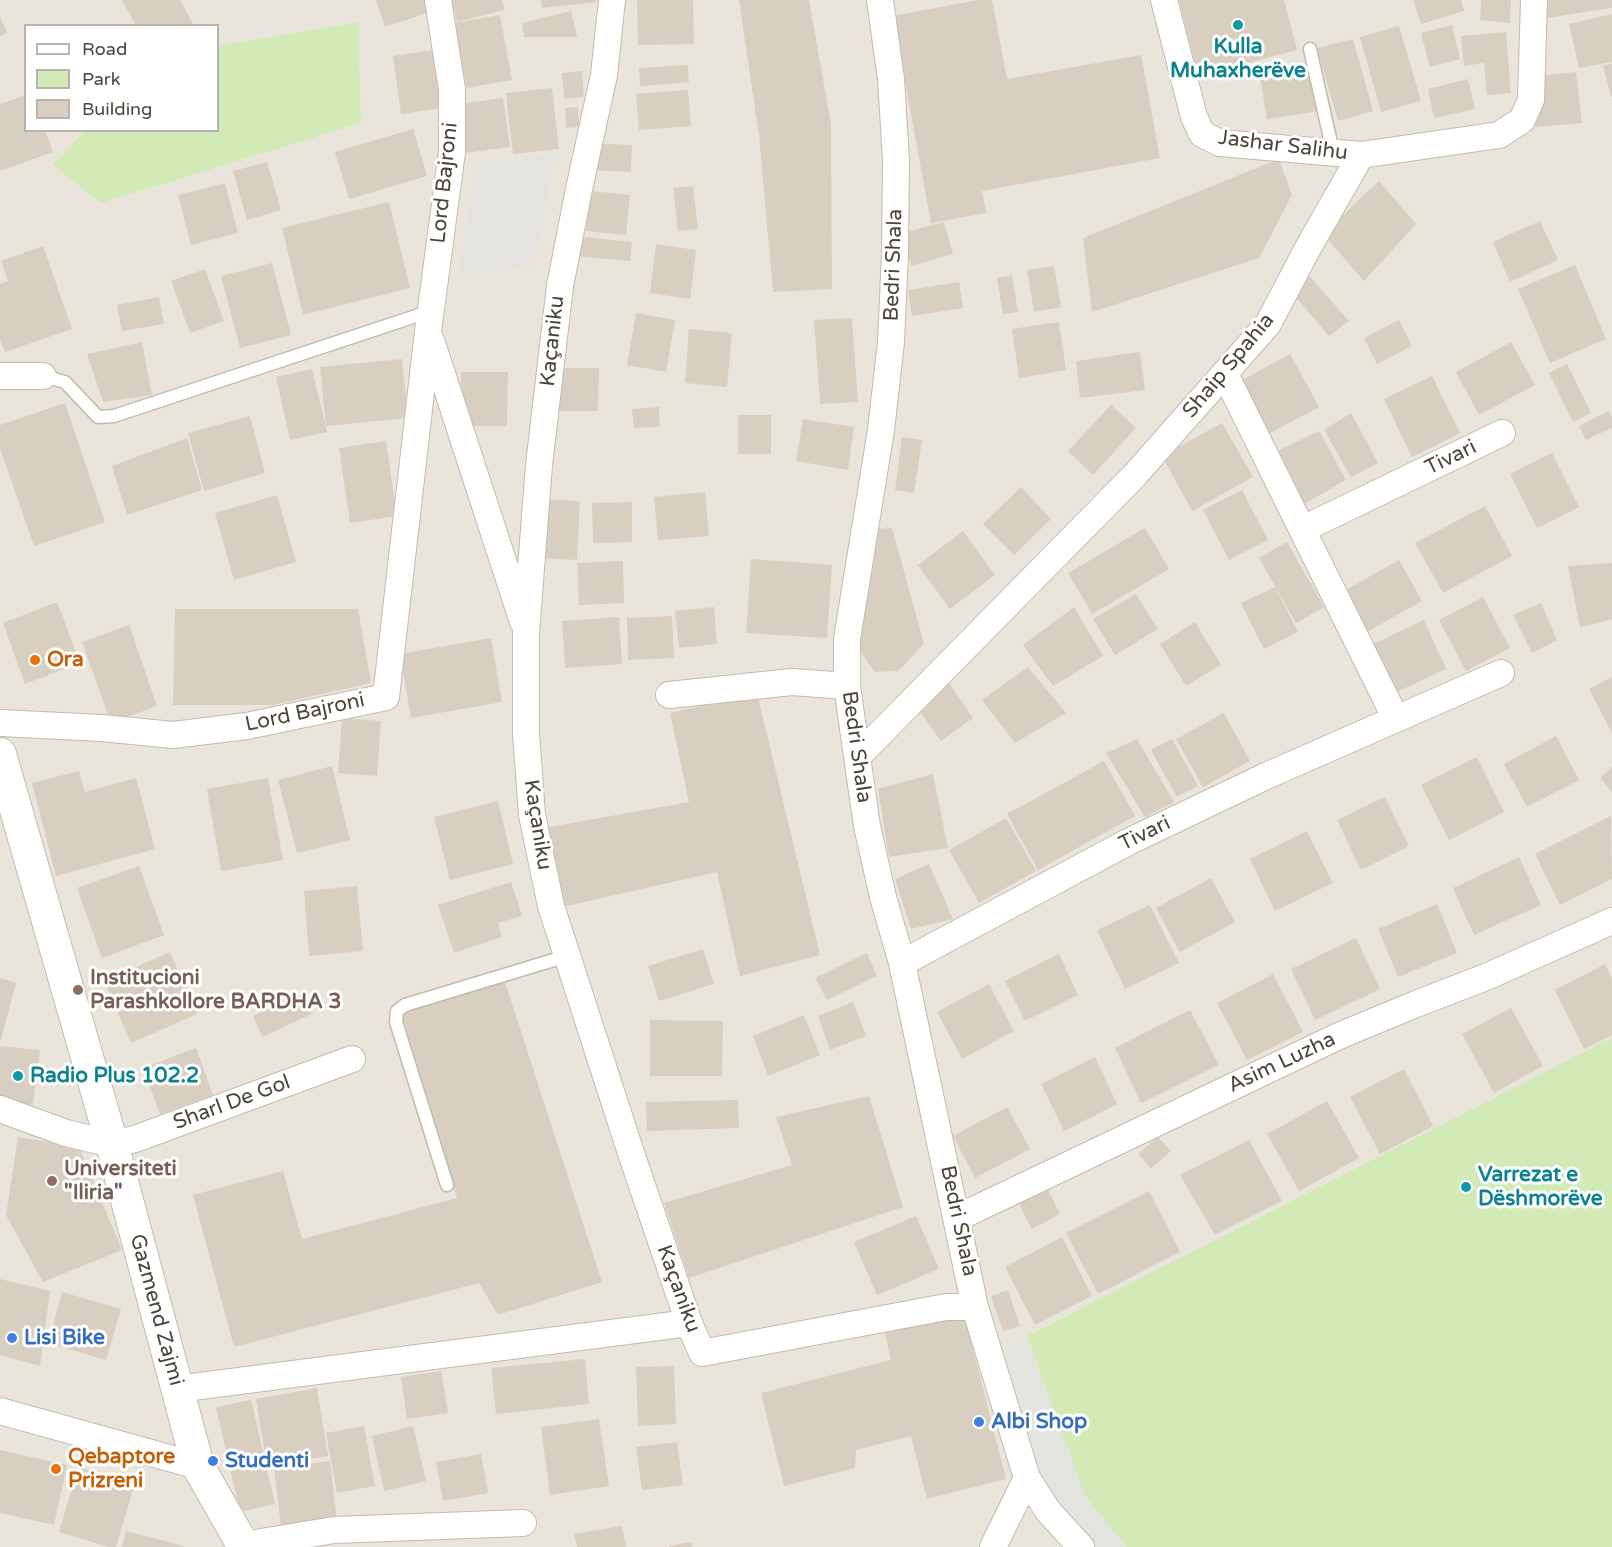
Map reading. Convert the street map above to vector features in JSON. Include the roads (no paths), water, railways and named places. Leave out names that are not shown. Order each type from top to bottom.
[{"type":"street","name":"Lord Bajroni","points":[[0,723],[102,728],[173,735],[247,726],[386,697],[452,152],[452,89],[438,0]]},
{"type":"street","name":"Kaçaniku","points":[[612,0],[604,75],[560,286],[539,465],[526,633],[526,733],[532,815],[551,906],[632,1156],[689,1323],[702,1353],[946,1307],[975,1307]]},
{"type":"street","name":"Bedri Shala","points":[[880,0],[891,79],[896,160],[891,342],[880,430],[847,639],[847,687],[867,826],[883,897],[902,963],[975,1307],[1027,1478],[1048,1511],[1081,1547]]},
{"type":"street","name":"Jashar Salihu","points":[[1164,0],[1194,117],[1202,134],[1220,142],[1361,155]]},
{"type":"street","points":[[1361,155],[1499,135],[1522,120],[1531,100],[1534,0]]},
{"type":"street","name":"Shaip Spahia","points":[[858,756],[1135,475],[1268,324],[1361,155]]},
{"type":"street","name":"Lord Bajroni","points":[[430,321],[526,633]]},
{"type":"street","points":[[1225,374],[1396,719]]},
{"type":"street","points":[[0,376],[43,376]]},
{"type":"street","name":"Tivari","points":[[1303,529],[1502,433]]},
{"type":"street","name":"Tivari","points":[[902,963],[1128,842],[1266,776],[1501,673]]},
{"type":"street","points":[[669,695],[792,682],[847,687]]},
{"type":"street","name":"Gazmend Zajmi","points":[[0,754],[112,1144],[198,1466],[243,1546]]},
{"type":"street","name":"Asim Luzha","points":[[957,1218],[1341,1035],[1486,977],[1612,921]]},
{"type":"street","name":"Sharl De Gol","points":[[112,1144],[135,1139],[352,1059]]},
{"type":"street","points":[[0,1109],[66,1133],[112,1144]]},
{"type":"street","points":[[177,1389],[689,1323]]},
{"type":"street","points":[[0,1411],[198,1466]]},
{"type":"street","points":[[993,1547],[1027,1478]]},
{"type":"street","points":[[243,1546],[334,1530],[523,1523]]},
{"type":"lane","points":[[1310,49],[1333,152]]},
{"type":"lane","points":[[43,376],[65,382],[98,417],[114,416],[430,321]]},
{"type":"lane","points":[[447,1185],[396,1022],[397,1011],[405,1005],[567,956]]},
{"type":"place","name":"Kulla Muhaxherëve","points":[[1238,25]]},
{"type":"place","name":"Ora","points":[[35,660]]},
{"type":"place","name":"Institucioni Parashkollore BARDHA 3","points":[[78,990]]},
{"type":"place","name":"Radio Plus 102.2","points":[[18,1076]]},
{"type":"place","name":"Universiteti \"Iliria\"","points":[[52,1181]]},
{"type":"place","name":"Varrezat e Dëshmorëve","points":[[1466,1187]]},
{"type":"place","name":"Lisi Bike","points":[[12,1338]]},
{"type":"place","name":"Albi Shop","points":[[979,1422]]},
{"type":"place","name":"Studenti","points":[[213,1461]]},
{"type":"place","name":"Qebaptore Prizreni","points":[[56,1469]]}]
